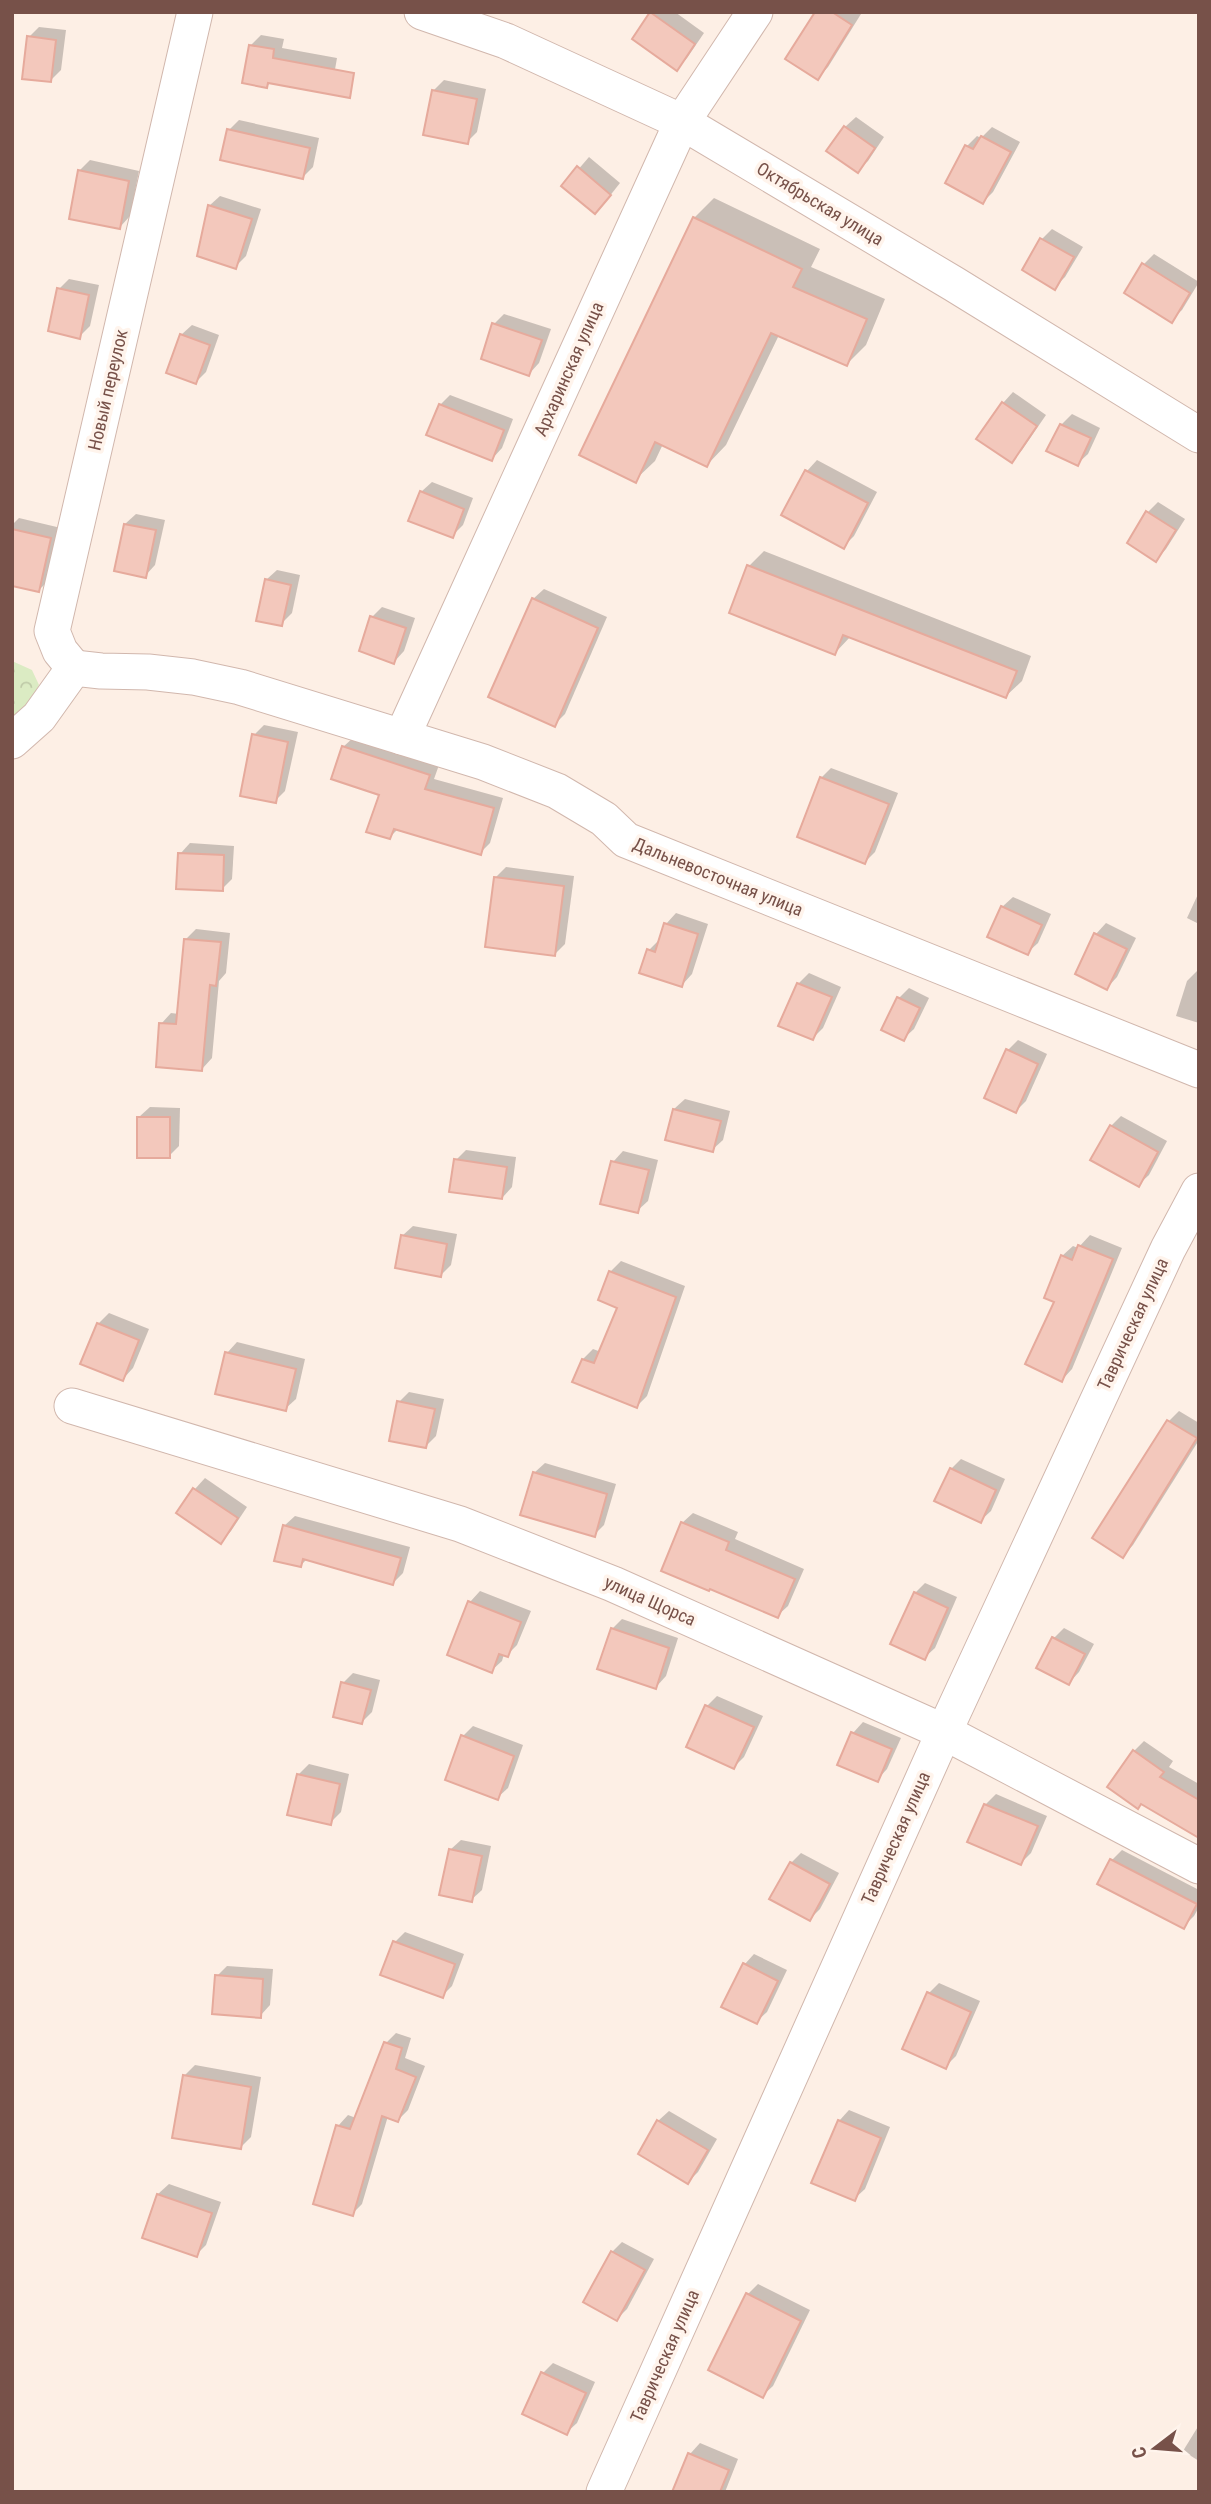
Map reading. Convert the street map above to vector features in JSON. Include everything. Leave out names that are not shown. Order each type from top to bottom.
[{"type":"street","name":"Новый переулок","points":[[74,667],[60,651],[52,631],[195,12]]},
{"type":"street","name":"Октябрьская улица","points":[[422,12],[506,41],[682,122],[954,284],[1199,435]]},
{"type":"street","name":"Архаринская улица","points":[[402,737],[682,122],[755,12]]},
{"type":"street","name":"Дальневосточная улица","points":[[74,667],[101,671],[148,672],[240,687],[483,762],[557,790],[604,819],[626,840],[1199,1070]]},
{"type":"street","points":[[12,741],[39,717],[74,667]]},
{"type":"street","name":"Таврическая улица","points":[[604,2492],[944,1731],[1168,1249],[1199,1191]]},
{"type":"street","name":"улица Щорса","points":[[72,1406],[460,1524],[613,1584],[944,1731],[1199,1867]]},
{"type":"green space","points":[[12,661],[32,670],[39,685],[24,713],[12,715]]},
{"type":"building","points":[[650,12],[695,44],[677,71],[632,39]]},
{"type":"building","points":[[815,12],[832,12],[852,25],[818,80],[785,59]]},
{"type":"building","points":[[27,36],[56,40],[51,82],[22,79]]},
{"type":"building","points":[[249,45],[274,49],[273,58],[354,73],[350,98],[268,83],[267,88],[242,83]]},
{"type":"building","points":[[432,90],[477,99],[468,144],[423,135]]},
{"type":"building","points":[[844,126],[875,148],[858,173],[826,151]]},
{"type":"building","points":[[227,129],[310,148],[303,179],[220,160]]},
{"type":"building","points":[[981,136],[1011,152],[983,204],[945,183],[965,145],[973,149]]},
{"type":"building","points":[[577,166],[611,195],[595,214],[561,186]]},
{"type":"building","points":[[78,170],[129,181],[120,229],[69,219]]},
{"type":"building","points":[[208,205],[252,219],[236,269],[197,256]]},
{"type":"building","points":[[693,217],[802,269],[793,287],[867,319],[847,366],[771,333],[707,467],[655,442],[636,483],[579,455]]},
{"type":"building","points":[[1040,238],[1074,257],[1055,290],[1022,270]]},
{"type":"building","points":[[1142,263],[1190,293],[1172,323],[1124,293]]},
{"type":"building","points":[[57,288],[89,295],[80,339],[48,331]]},
{"type":"building","points":[[492,323],[542,340],[529,376],[481,359]]},
{"type":"building","points":[[180,334],[210,345],[196,384],[166,373]]},
{"type":"building","points":[[1002,402],[1037,426],[1012,463],[976,439]]},
{"type":"building","points":[[439,404],[504,430],[492,461],[426,435]]},
{"type":"building","points":[[1060,424],[1091,438],[1078,466],[1046,451]]},
{"type":"building","points":[[805,470],[868,503],[844,549],[781,515]]},
{"type":"building","points":[[420,491],[464,509],[453,538],[408,521]]},
{"type":"building","points":[[1146,511],[1176,530],[1156,562],[1127,543]]},
{"type":"building","points":[[124,524],[156,530],[146,578],[114,571]]},
{"type":"building","points":[[12,529],[51,538],[39,592],[12,586]]},
{"type":"building","points":[[747,565],[1017,671],[1006,698],[843,635],[835,655],[729,613]]},
{"type":"building","points":[[265,579],[291,585],[282,626],[256,621]]},
{"type":"building","points":[[532,598],[598,628],[555,727],[488,697]]},
{"type":"building","points":[[370,616],[406,628],[394,664],[359,651]]},
{"type":"building","points":[[252,734],[288,742],[276,803],[240,796]]},
{"type":"building","points":[[342,746],[430,775],[425,789],[494,808],[481,855],[394,829],[390,839],[366,832],[379,795],[331,779]]},
{"type":"building","points":[[820,777],[889,804],[865,864],[797,837]]},
{"type":"building","points":[[178,853],[224,855],[223,891],[176,889]]},
{"type":"building","points":[[494,877],[564,886],[555,956],[485,947]]},
{"type":"building","points":[[1001,906],[1042,925],[1028,955],[987,937]]},
{"type":"building","points":[[664,923],[698,934],[682,987],[639,973],[647,949],[655,952]]},
{"type":"building","points":[[1094,933],[1127,949],[1107,990],[1075,974]]},
{"type":"building","points":[[184,939],[221,942],[216,986],[210,985],[202,1071],[156,1067],[159,1023],[176,1024]]},
{"type":"building","points":[[797,983],[832,997],[813,1040],[778,1026]]},
{"type":"building","points":[[897,997],[920,1008],[904,1041],[881,1030]]},
{"type":"building","points":[[1006,1049],[1038,1064],[1016,1113],[984,1098]]},
{"type":"building","points":[[673,1109],[721,1121],[713,1152],[665,1140]]},
{"type":"building","points":[[137,1117],[170,1117],[170,1158],[137,1158]]},
{"type":"building","points":[[1110,1125],[1158,1152],[1139,1187],[1090,1160]]},
{"type":"building","points":[[454,1159],[507,1167],[502,1199],[449,1192]]},
{"type":"building","points":[[611,1161],[649,1170],[638,1213],[600,1204]]},
{"type":"building","points":[[401,1235],[447,1244],[441,1277],[395,1268]]},
{"type":"building","points":[[1078,1245],[1113,1259],[1062,1382],[1025,1364],[1054,1302],[1044,1298],[1061,1255],[1072,1260]]},
{"type":"building","points":[[609,1271],[676,1297],[637,1408],[572,1382],[582,1359],[594,1363],[617,1308],[598,1300]]},
{"type":"building","points":[[97,1323],[139,1340],[123,1381],[80,1364]]},
{"type":"building","points":[[225,1352],[296,1369],[286,1411],[215,1394]]},
{"type":"building","points":[[397,1401],[435,1409],[426,1448],[389,1441]]},
{"type":"building","points":[[1167,1420],[1197,1438],[1123,1558],[1092,1538]]},
{"type":"building","points":[[950,1468],[996,1490],[981,1523],[934,1501]]},
{"type":"building","points":[[533,1472],[607,1494],[595,1537],[520,1515]]},
{"type":"building","points":[[193,1488],[238,1518],[221,1544],[176,1513]]},
{"type":"building","points":[[681,1522],[729,1542],[726,1550],[795,1579],[778,1618],[661,1571]]},
{"type":"building","points":[[283,1525],[401,1558],[393,1585],[303,1559],[301,1567],[274,1561]]},
{"type":"building","points":[[914,1592],[948,1608],[925,1660],[890,1644]]},
{"type":"building","points":[[468,1601],[521,1622],[508,1657],[499,1654],[492,1673],[447,1655]]},
{"type":"building","points":[[611,1628],[669,1648],[656,1689],[597,1669]]},
{"type":"building","points":[[1052,1637],[1085,1654],[1069,1685],[1036,1668]]},
{"type":"building","points":[[341,1682],[371,1690],[362,1724],[333,1717]]},
{"type":"building","points":[[705,1705],[754,1727],[734,1769],[686,1747]]},
{"type":"building","points":[[851,1732],[892,1749],[878,1782],[837,1765]]},
{"type":"building","points":[[461,1735],[514,1756],[498,1800],[445,1780]]},
{"type":"building","points":[[1133,1750],[1164,1772],[1160,1777],[1199,1800],[1199,1838],[1141,1804],[1138,1809],[1107,1787]]},
{"type":"building","points":[[297,1774],[340,1784],[331,1825],[287,1815]]},
{"type":"building","points":[[984,1804],[1038,1826],[1021,1865],[967,1842]]},
{"type":"building","points":[[449,1849],[482,1856],[472,1902],[439,1895]]},
{"type":"building","points":[[1110,1859],[1197,1904],[1184,1929],[1097,1884]]},
{"type":"building","points":[[790,1862],[830,1884],[810,1921],[769,1899]]},
{"type":"building","points":[[393,1941],[455,1964],[443,1998],[380,1975]]},
{"type":"building","points":[[743,1963],[778,1981],[757,2024],[721,2007]]},
{"type":"building","points":[[215,1975],[263,1979],[261,2018],[212,2014]]},
{"type":"building","points":[[927,1992],[971,2012],[946,2069],[902,2049]]},
{"type":"building","points":[[384,2042],[402,2048],[396,2069],[416,2077],[398,2122],[382,2116],[353,2216],[313,2204],[336,2125],[350,2129]]},
{"type":"building","points":[[183,2075],[251,2087],[241,2149],[172,2138]]},
{"type":"building","points":[[657,2120],[708,2150],[688,2184],[638,2154]]},
{"type":"building","points":[[838,2120],[881,2138],[855,2201],[811,2183]]},
{"type":"building","points":[[157,2194],[212,2213],[197,2257],[142,2238]]},
{"type":"building","points":[[611,2251],[645,2270],[617,2321],[583,2302]]},
{"type":"building","points":[[746,2293],[801,2321],[763,2398],[708,2370]]},
{"type":"building","points":[[541,2372],[586,2393],[567,2435],[522,2414]]},
{"type":"building","points":[[688,2453],[729,2470],[720,2492],[672,2492]]}]
